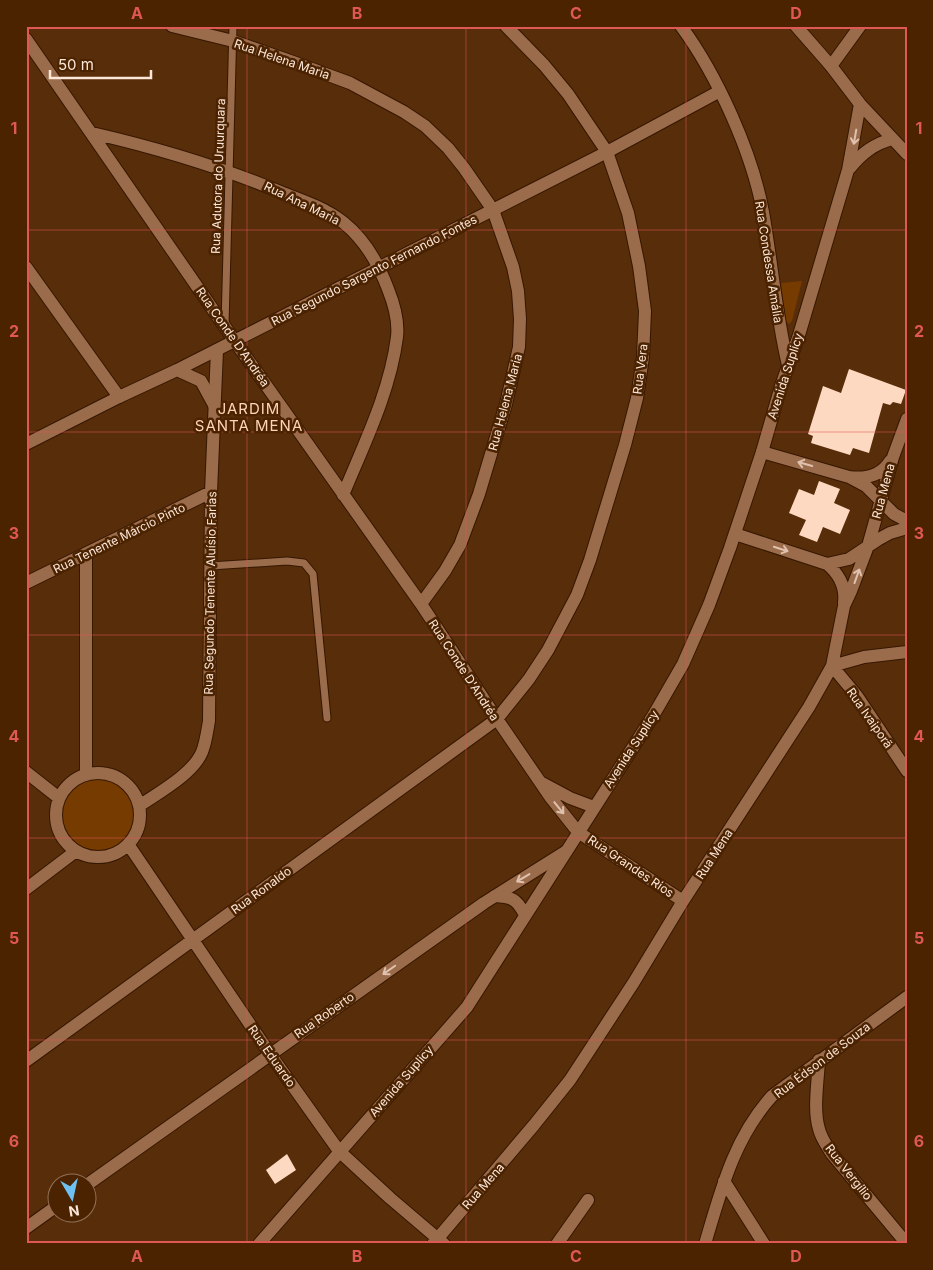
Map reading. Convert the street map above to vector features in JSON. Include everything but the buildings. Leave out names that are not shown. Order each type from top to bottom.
[{"type":"street","name":"Rua Helena Maria","points":[[172,26],[233,41],[350,83],[404,112],[425,126],[448,148],[493,210],[513,267],[518,291],[519,347],[506,404],[479,494],[460,545],[446,571],[422,604]]},
{"type":"street","name":"Rua Vera","points":[[496,719],[548,650],[577,595],[590,560],[637,398],[643,357],[645,311],[639,266],[628,213],[607,152],[568,94],[544,65],[506,26]]},
{"type":"street","name":"Rua Condessa Amália","points":[[681,26],[694,44],[720,91],[747,155],[763,211],[781,334],[788,365]]},
{"type":"street","points":[[796,26],[831,66],[860,104],[907,154]]},
{"type":"street","points":[[831,66],[860,26]]},
{"type":"street","name":"Rua Conde D'Andréa","points":[[26,39],[234,340],[422,604],[496,719],[551,798],[578,832]]},
{"type":"street","name":"Rua Segundo Sargento Fernando Fontes","points":[[26,444],[119,397],[178,370],[493,210],[607,152],[720,91]]},
{"type":"street","name":"Avenida Suplicy","points":[[259,1244],[467,1007],[564,852],[653,716],[683,664],[709,605],[735,534],[762,452],[780,386],[799,335],[848,170],[860,104]]},
{"type":"street","name":"Rua Ana Maria","points":[[92,133],[174,153],[229,171],[302,200],[343,222],[356,234],[380,267],[395,308],[397,336],[388,375],[375,417],[344,494]]},
{"type":"street","name":"Avenida Suplicy","points":[[848,170],[874,145],[892,139]]},
{"type":"street","points":[[26,267],[119,397]]},
{"type":"street","name":"Rua Segundo Tenente Aluísio Farias","points":[[139,806],[191,768],[201,754],[207,739],[211,492],[217,350]]},
{"type":"street","points":[[178,370],[200,381],[214,405]]},
{"type":"street","name":"Rua Mena","points":[[438,1242],[570,1080],[809,707],[832,666],[844,606],[852,591],[868,546],[893,457],[907,419]]},
{"type":"street","points":[[762,452],[849,477],[866,486],[894,514],[907,521]]},
{"type":"street","points":[[849,477],[864,478],[879,472],[887,466],[893,457]]},
{"type":"street","name":"Rua Tenente Márcio Pinto","points":[[26,583],[211,492]]},
{"type":"street","points":[[827,564],[849,559],[890,533],[907,528]]},
{"type":"street","points":[[735,534],[827,564],[840,578],[845,596],[844,606]]},
{"type":"street","points":[[86,554],[86,775]]},
{"type":"street","points":[[832,666],[864,657],[907,652]]},
{"type":"street","name":"Rua Ivaiporã","points":[[832,666],[857,696],[907,771]]},
{"type":"street","name":"Rua Ronaldo","points":[[26,1062],[496,719]]},
{"type":"street","points":[[26,772],[59,798]]},
{"type":"street","points":[[103,773],[119,779],[132,790],[139,806],[139,827],[135,836],[117,852],[104,857],[90,856],[76,851],[65,841],[58,828],[56,813],[59,798],[70,784],[86,775],[103,773]]},
{"type":"street","name":"Rua Conde D'Andréa","points":[[542,783],[570,798],[594,807]]},
{"type":"street","name":"Rua Grandes Rios","points":[[578,832],[683,901]]},
{"type":"street","name":"Rua Eduardo","points":[[128,844],[270,1054],[339,1151],[438,1242]]},
{"type":"street","points":[[26,890],[76,851]]},
{"type":"street","name":"Rua Roberto","points":[[98,1177],[495,896],[564,852]]},
{"type":"street","points":[[495,896],[506,896],[515,900],[525,915]]},
{"type":"street","name":"Rua Édson de Souza","points":[[705,1244],[724,1181],[744,1134],[758,1112],[772,1096],[907,997]]},
{"type":"street","name":"Rua Vergílio","points":[[819,1060],[817,1115],[819,1129],[824,1140],[832,1154],[907,1244]]},
{"type":"street","points":[[724,1181],[764,1244]]},
{"type":"street","points":[[557,1244],[588,1200]]},
{"type":"street","points":[[27,1226],[48,1212]]},
{"type":"lane","name":"Rua Adutora do Uruurquara","points":[[225,326],[233,26]]},
{"type":"lane","points":[[210,566],[287,561],[304,563],[313,574],[327,718]]},
{"type":"shaded area","points":[[802,281],[792,321],[789,324],[786,321],[781,283]]},
{"type":"shaded area","points":[[98,777],[113,780],[126,788],[134,801],[137,816],[134,831],[126,844],[113,852],[98,855],[83,852],[70,844],[62,831],[59,816],[62,801],[70,788],[83,780]]},
{"type":"district","name":"JARDIM SANTA MENA","points":[[249,416]]}]
